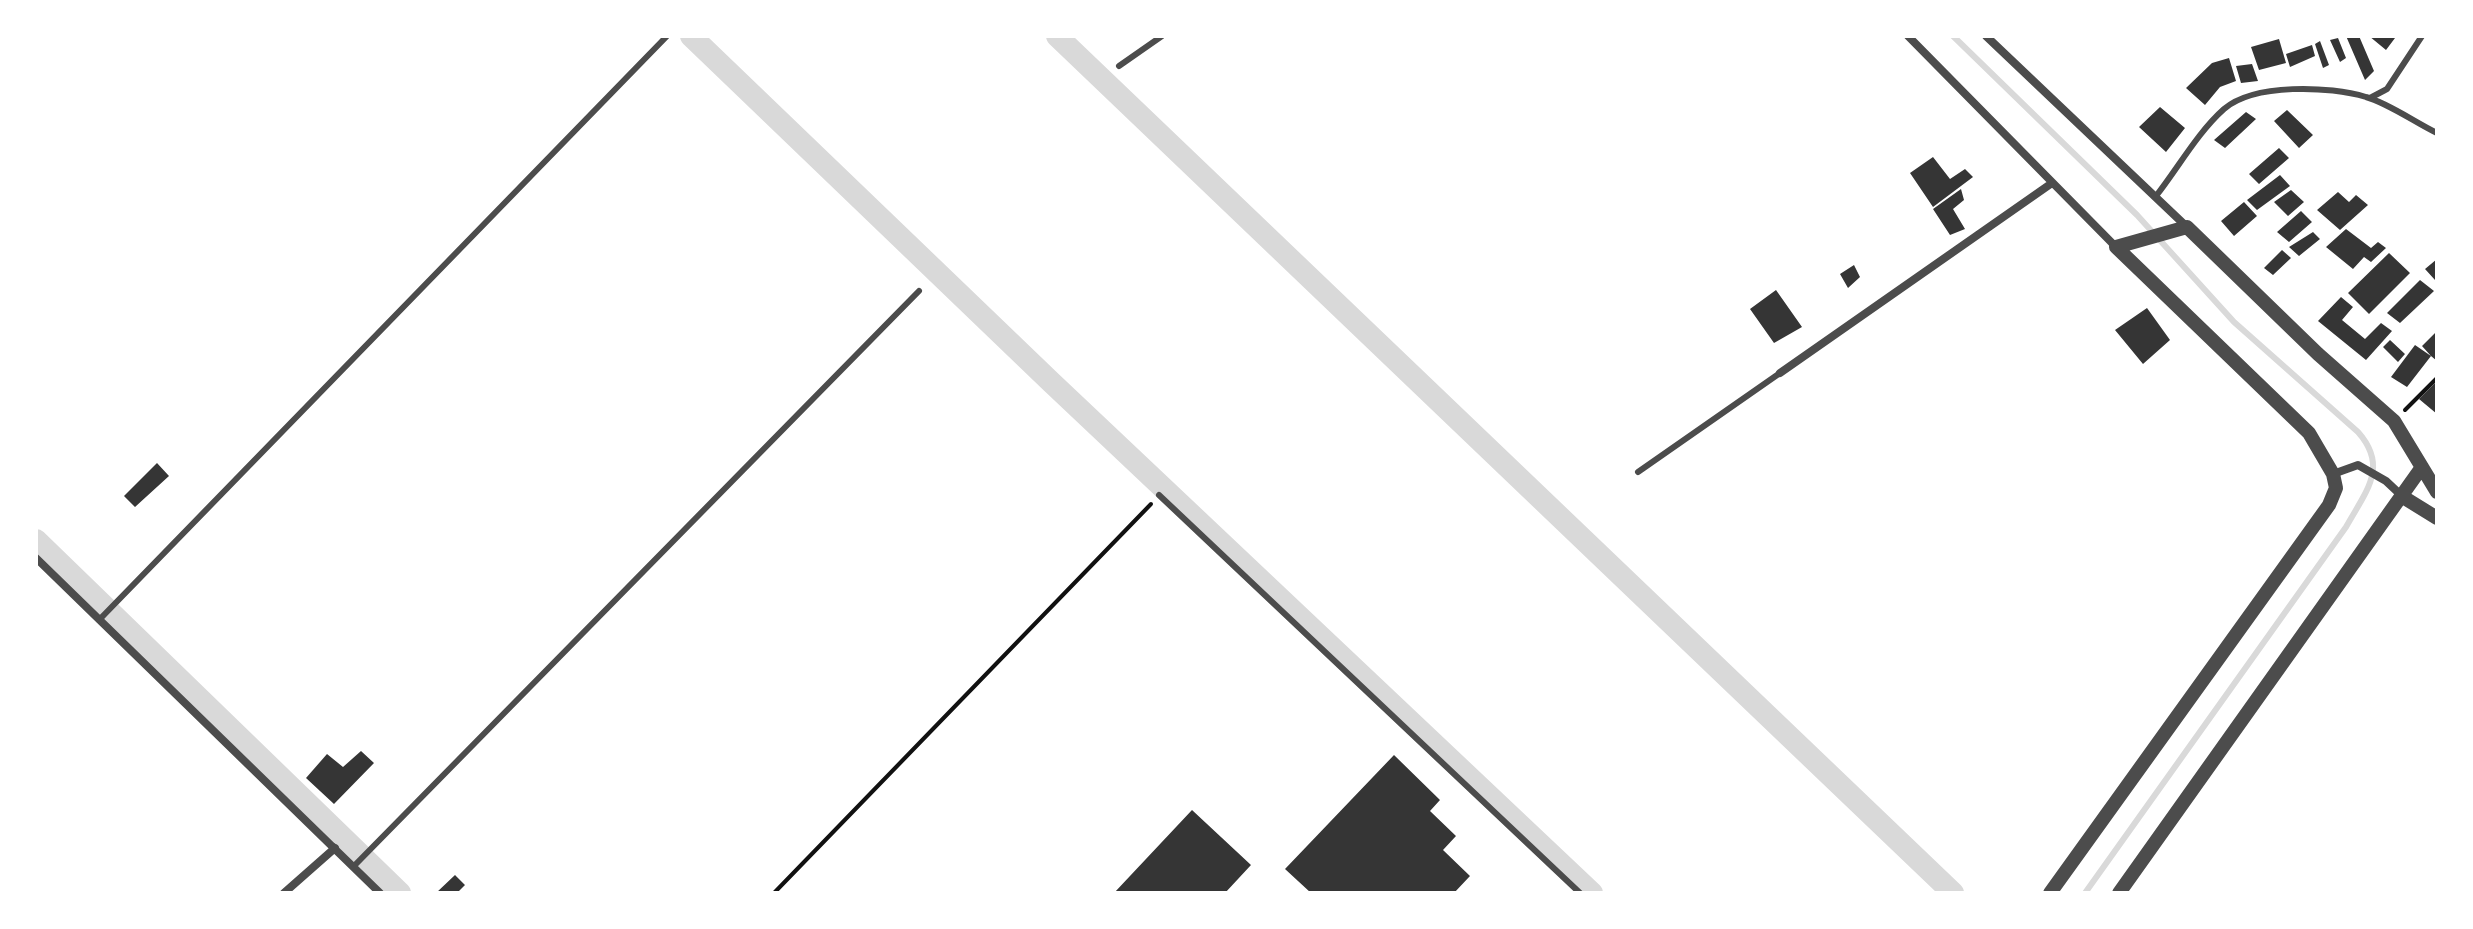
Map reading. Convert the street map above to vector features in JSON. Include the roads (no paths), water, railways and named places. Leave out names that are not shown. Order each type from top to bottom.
[{"type":"street","points":[[1908,36],[2116,247],[2309,433],[2333,474],[2336,488],[2329,505],[2050,893]]},
{"type":"street","points":[[1986,36],[2318,354],[2394,421],[2437,492]]},
{"type":"street","points":[[1780,373],[2052,183]]},
{"type":"street","points":[[2116,247],[2187,227]]},
{"type":"street","points":[[2333,474],[2358,465],[2437,518]]},
{"type":"street","points":[[2119,893],[2422,467]]},
{"type":"street","points":[[36,558],[380,893]]},
{"type":"street","points":[[284,893],[335,848]]},
{"type":"lane","points":[[99,620],[667,36]]},
{"type":"lane","points":[[1119,66],[1162,36]]},
{"type":"lane","points":[[2370,98],[2387,89],[2422,36]]},
{"type":"lane","points":[[2156,196],[2225,109],[2246,96],[2318,89],[2370,98],[2437,133]]},
{"type":"lane","points":[[353,867],[919,291]]},
{"type":"lane","points":[[1638,472],[1780,373]]},
{"type":"lane","points":[[1159,495],[1580,893]]},
{"type":"waterway","points":[[691,36],[1051,382],[1592,893]]},
{"type":"waterway","points":[[1057,36],[1953,893]]},
{"type":"waterway","points":[[1953,36],[2137,215],[2234,322],[2358,432],[2372,457],[2373,468],[2367,490],[2346,527],[2085,893]]},
{"type":"waterway","points":[[36,540],[400,893]]}]
